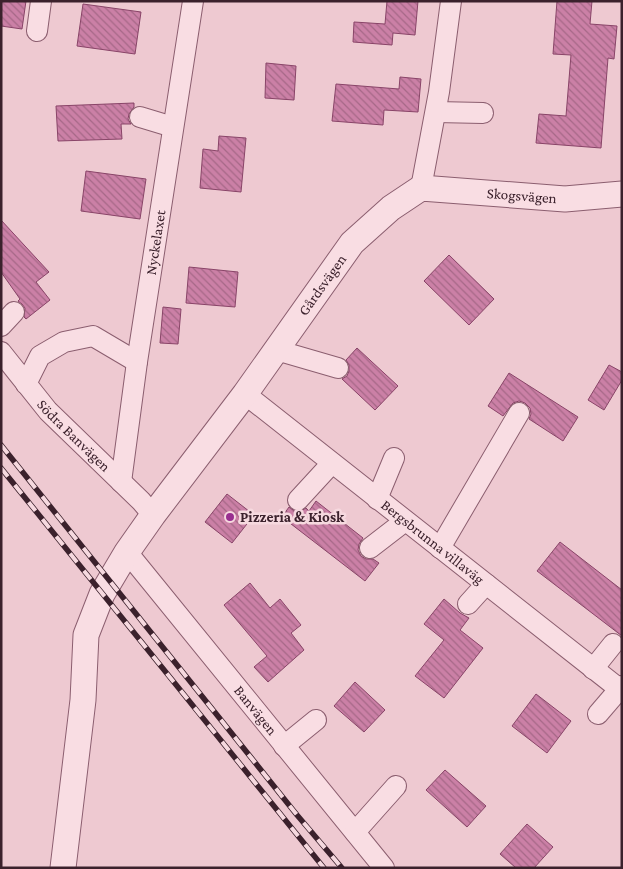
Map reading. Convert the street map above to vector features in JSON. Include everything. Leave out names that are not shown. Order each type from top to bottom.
[{"type":"street","points":[[37,31],[41,1]]},
{"type":"street","name":"Nyckelaxet","points":[[121,482],[137,362],[193,1]]},
{"type":"street","points":[[421,188],[436,112],[451,1]]},
{"type":"street","points":[[436,112],[483,113]]},
{"type":"street","points":[[140,117],[173,127]]},
{"type":"street","name":"Skogsvägen","points":[[421,188],[565,199],[622,194]]},
{"type":"street","name":"Gårdsvägen","points":[[63,868],[83,700],[86,636],[102,594],[127,552],[153,515],[245,394],[352,243],[391,208],[421,188]]},
{"type":"street","points":[[26,384],[40,356],[64,342],[93,336],[137,362]]},
{"type":"street","points":[[276,350],[338,368]]},
{"type":"street","name":"Södra Banvägen","points":[[1,352],[48,411],[153,515]]},
{"type":"street","name":"Bergsbrunna villaväg","points":[[245,394],[621,689]]},
{"type":"street","points":[[440,548],[519,413]]},
{"type":"street","points":[[377,498],[394,458]]},
{"type":"street","points":[[298,500],[332,463]]},
{"type":"street","points":[[370,548],[405,521]]},
{"type":"street","name":"Banvägen","points":[[127,552],[247,689],[284,746],[384,868]]},
{"type":"street","points":[[468,604],[486,584]]},
{"type":"street","points":[[594,669],[613,644]]},
{"type":"street","points":[[598,714],[621,689]]},
{"type":"street","points":[[284,746],[316,720]]},
{"type":"street","points":[[355,832],[396,786]]},
{"type":"building","points":[[1,1],[26,1],[22,29],[1,26]]},
{"type":"building","points":[[387,1],[418,1],[415,35],[393,33],[392,45],[353,42],[354,22],[385,24]]},
{"type":"building","points":[[557,1],[592,1],[590,24],[617,26],[614,59],[608,58],[601,148],[536,143],[539,114],[566,116],[571,55],[553,54]]},
{"type":"building","points":[[83,4],[141,12],[135,54],[77,46]]},
{"type":"building","points":[[266,63],[296,66],[294,100],[265,98]]},
{"type":"building","points":[[400,77],[421,79],[418,112],[384,110],[383,125],[332,121],[336,84],[399,89]]},
{"type":"building","points":[[134,103],[128,119],[131,124],[121,124],[122,139],[58,141],[56,106]]},
{"type":"building","points":[[219,136],[246,138],[241,192],[200,188],[203,149],[218,151]]},
{"type":"building","points":[[86,171],[146,179],[140,219],[81,211]]},
{"type":"building","points":[[1,220],[49,272],[36,282],[50,300],[26,319],[24,317],[25,308],[18,301],[20,299],[1,272]]},
{"type":"building","points":[[449,255],[494,299],[469,325],[424,281]]},
{"type":"building","points":[[189,267],[238,272],[235,307],[186,303]]},
{"type":"building","points":[[163,307],[181,309],[178,344],[160,343]]},
{"type":"building","points":[[357,348],[398,386],[375,410],[342,379],[347,376],[349,371],[349,365],[346,360]]},
{"type":"building","points":[[609,365],[622,372],[622,380],[604,410],[588,400]]},
{"type":"building","points":[[509,373],[578,417],[563,441],[529,419],[531,414],[530,408],[525,403],[519,401],[513,403],[503,416],[488,406]]},
{"type":"building","points":[[227,494],[254,515],[232,543],[205,522]]},
{"type":"building","points":[[316,501],[363,538],[358,550],[361,556],[366,559],[373,559],[379,563],[365,581],[282,517],[289,507],[296,512],[306,508],[309,511]]},
{"type":"building","points":[[560,542],[622,590],[622,636],[537,571]]},
{"type":"building","points":[[250,583],[270,608],[280,599],[301,625],[291,633],[304,650],[268,682],[254,667],[267,656],[224,605]]},
{"type":"building","points":[[444,599],[469,618],[460,630],[483,648],[444,698],[415,676],[444,640],[424,624]]},
{"type":"building","points":[[355,682],[385,710],[364,732],[334,706]]},
{"type":"building","points":[[536,694],[571,721],[547,753],[512,726]]},
{"type":"building","points":[[445,770],[486,806],[467,827],[426,790]]},
{"type":"building","points":[[527,824],[553,847],[534,868],[516,868],[500,854]]},
{"type":"railway","points":[[1,445],[297,815],[342,868]]},
{"type":"railway","points":[[1,468],[324,868]]},
{"type":"place","name":"Pizzeria & Kiosk","points":[[230,517]]}]
